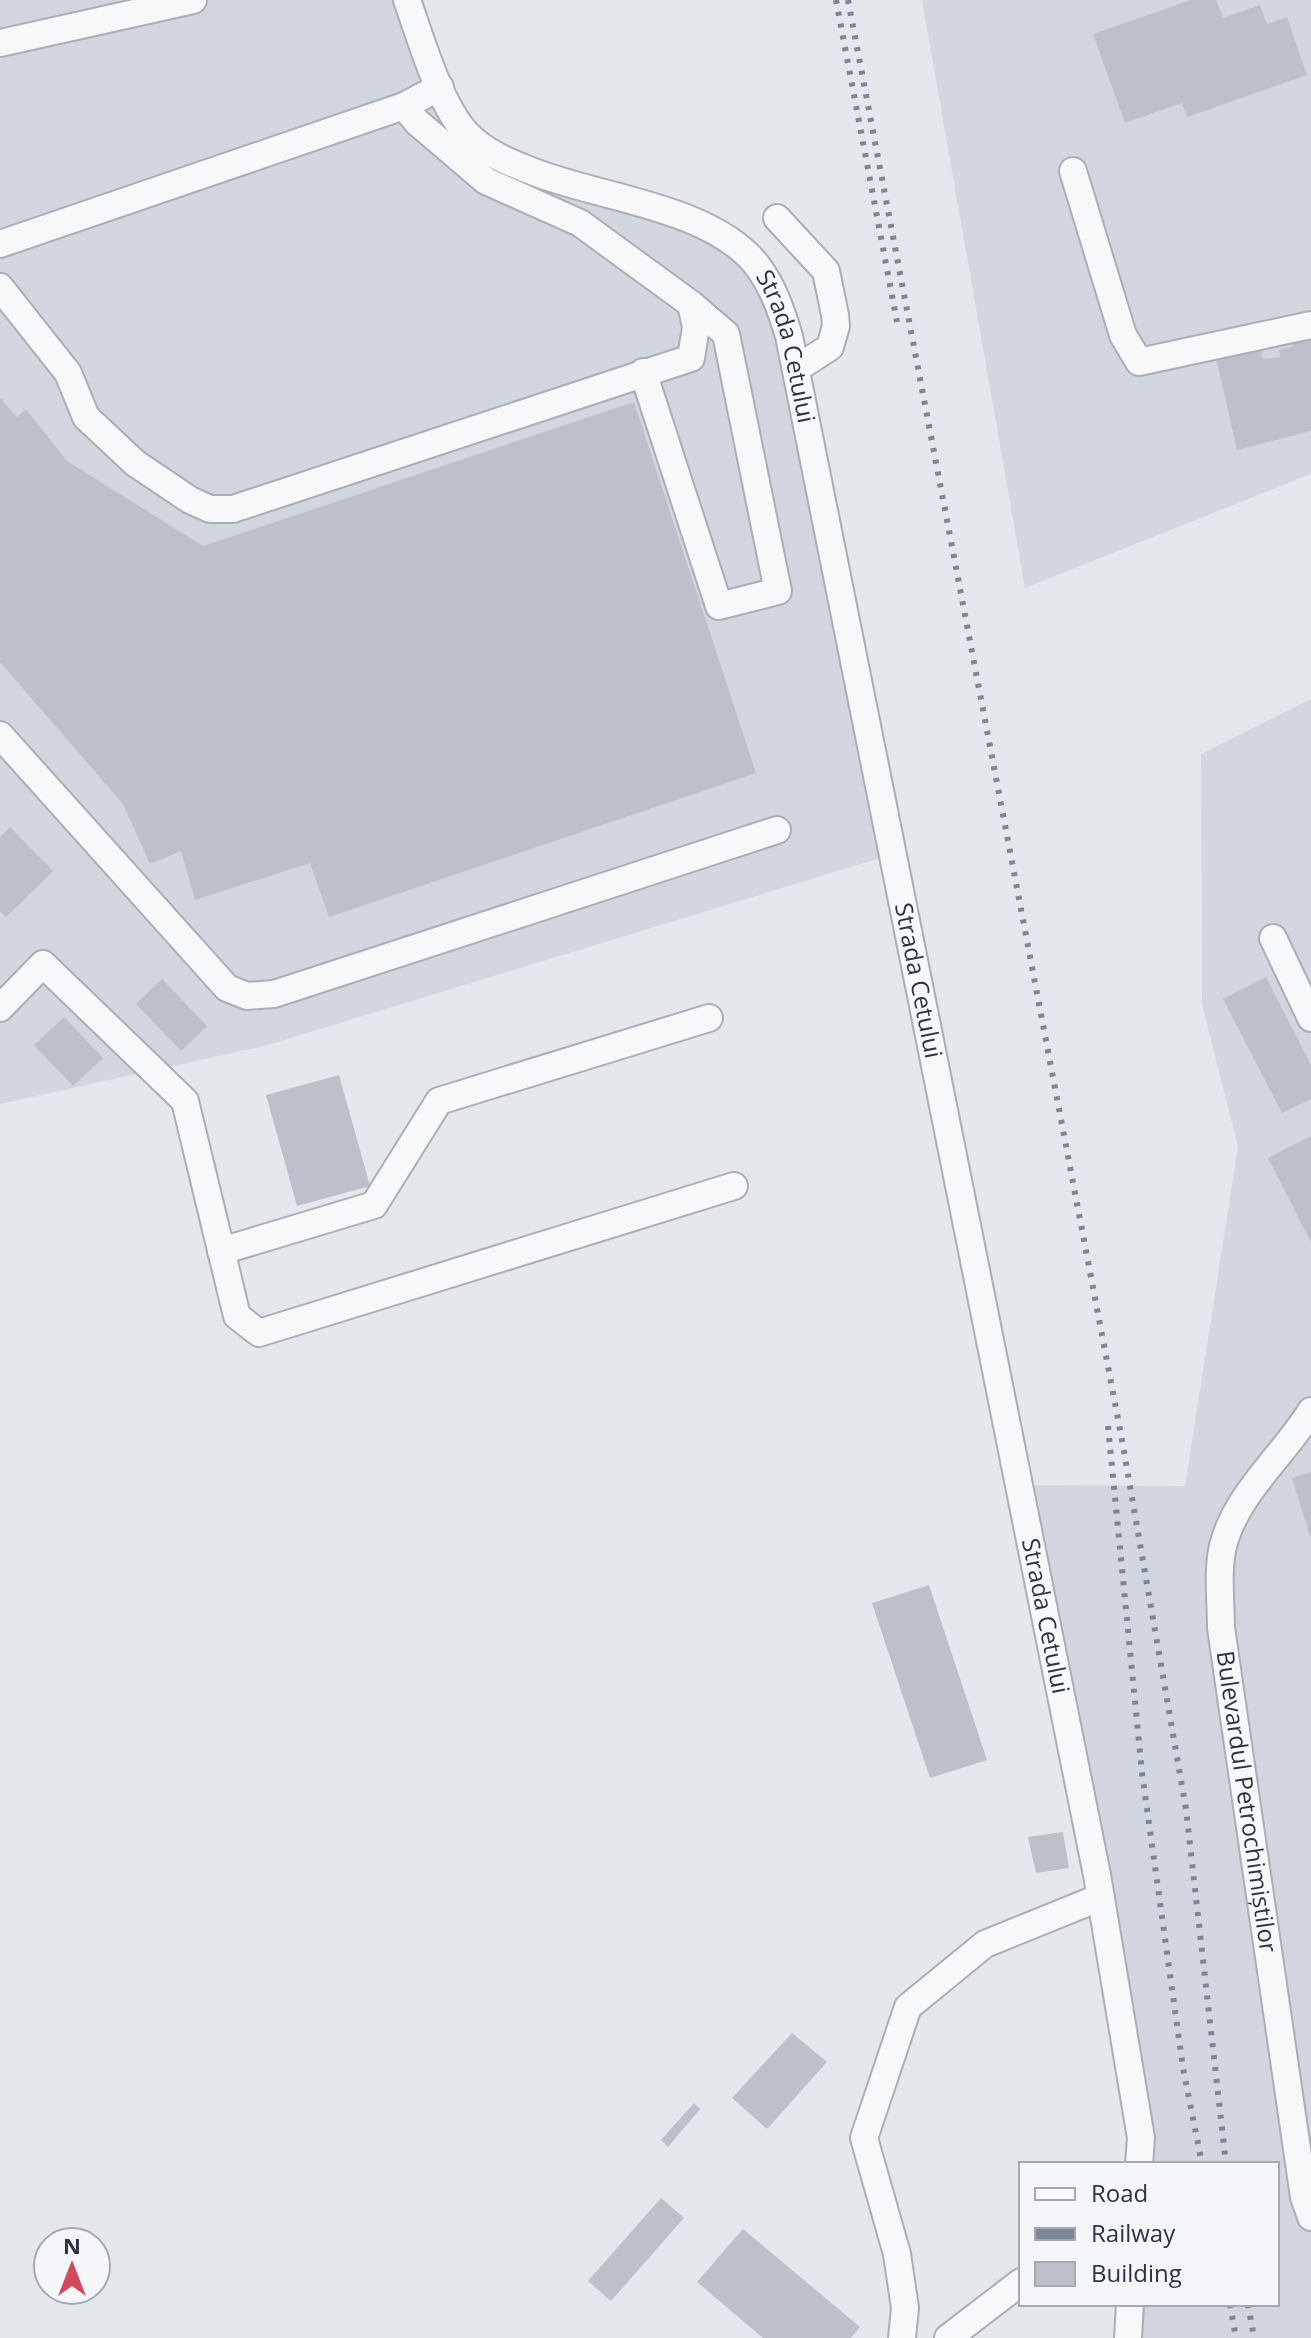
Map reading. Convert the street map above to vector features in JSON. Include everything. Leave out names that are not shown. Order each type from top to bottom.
[{"type":"street","points":[[0,43],[193,0]]},
{"type":"street","name":"Strada Cetului","points":[[407,0],[440,87],[465,131],[487,151],[562,183],[695,222],[726,237],[755,263],[774,292],[796,369],[1101,1897],[1141,2138],[1139,2162]]},
{"type":"street","points":[[0,244],[404,106],[440,87]]},
{"type":"street","points":[[404,106],[463,165],[486,181],[580,223],[691,304],[726,334],[778,591],[719,606],[643,372]]},
{"type":"street","points":[[463,165],[465,131]]},
{"type":"street","points":[[1073,171],[1123,335],[1139,362],[1311,325]]},
{"type":"street","points":[[777,218],[826,271],[835,315],[836,326],[830,347],[796,369]]},
{"type":"street","points":[[0,287],[68,373],[86,417],[152,476],[210,509],[233,509],[643,372],[730,350]]},
{"type":"street","points":[[691,304],[696,327],[691,358]]},
{"type":"street","points":[[0,735],[227,988],[247,996],[274,994],[777,830]]},
{"type":"street","points":[[1273,938],[1311,1018]]},
{"type":"street","points":[[0,1008],[43,964],[185,1101],[237,1316],[259,1333],[734,1186]]},
{"type":"street","points":[[221,1251],[374,1205],[439,1101],[709,1018]]},
{"type":"street","name":"Bulevardul Petrochimiștilor","points":[[1311,1411],[1291,1442],[1241,1502],[1223,1547],[1221,1628],[1304,2197],[1311,2217]]},
{"type":"street","points":[[902,2338],[905,2308],[897,2254],[864,2138],[908,2007],[985,1944],[1101,1897]]},
{"type":"street","points":[[948,2338],[1019,2284]]},
{"type":"street","points":[[1128,2338],[1130,2306]]},
{"type":"shaded area","points":[[0,0],[407,0],[465,131],[695,222],[774,292],[893,854],[268,1045],[0,1104]]},
{"type":"shaded area","points":[[922,0],[1311,0],[1311,474],[1025,588]]},
{"type":"shaded area","points":[[1311,699],[1311,2338],[1142,2338],[1140,2306],[1279,2306],[1279,2162],[1132,2162],[1115,1904],[1064,1705],[1030,1485],[1185,1486],[1238,1147],[1202,1004],[1201,754]]},
{"type":"building","points":[[1191,0],[1216,0],[1223,18],[1260,5],[1267,24],[1287,17],[1307,75],[1187,117],[1182,103],[1125,123],[1093,34]]},
{"type":"building","points":[[1311,327],[1311,431],[1237,450],[1214,349],[1259,340],[1263,359],[1280,357],[1279,350],[1293,346],[1291,331]]},
{"type":"building","points":[[0,398],[17,417],[26,409],[67,461],[203,546],[634,402],[756,773],[329,917],[310,863],[195,900],[181,851],[150,864],[123,804],[0,662]]},
{"type":"building","points":[[10,827],[53,871],[6,917],[0,911],[0,837]]},
{"type":"building","points":[[1266,977],[1311,1065],[1311,1099],[1282,1113],[1223,999]]},
{"type":"building","points":[[162,979],[207,1026],[181,1051],[136,1004]]},
{"type":"building","points":[[64,1017],[103,1058],[73,1086],[34,1045]]},
{"type":"building","points":[[339,1075],[370,1186],[297,1206],[266,1095]]},
{"type":"building","points":[[1311,1136],[1311,1242],[1268,1158]]},
{"type":"building","points":[[1311,1472],[1311,1536],[1310,1536],[1292,1478]]},
{"type":"building","points":[[929,1585],[987,1760],[930,1778],[872,1603]]},
{"type":"building","points":[[1063,1832],[1069,1868],[1036,1873],[1028,1837]]},
{"type":"building","points":[[792,2033],[827,2062],[767,2129],[732,2098]]},
{"type":"building","points":[[694,2103],[700,2109],[668,2147],[661,2140]]},
{"type":"building","points":[[661,2198],[684,2218],[611,2301],[588,2281]]},
{"type":"building","points":[[743,2229],[860,2327],[851,2338],[763,2338],[697,2282]]},
{"type":"railway","points":[[836,0],[897,322]]},
{"type":"railway","points":[[848,0],[1122,1440],[1186,1809],[1226,2162]]},
{"type":"railway","points":[[1108,1426],[1142,1773],[1183,2068],[1202,2162]]},
{"type":"railway","points":[[1230,2306],[1236,2338]]},
{"type":"railway","points":[[1248,2306],[1254,2338]]}]
